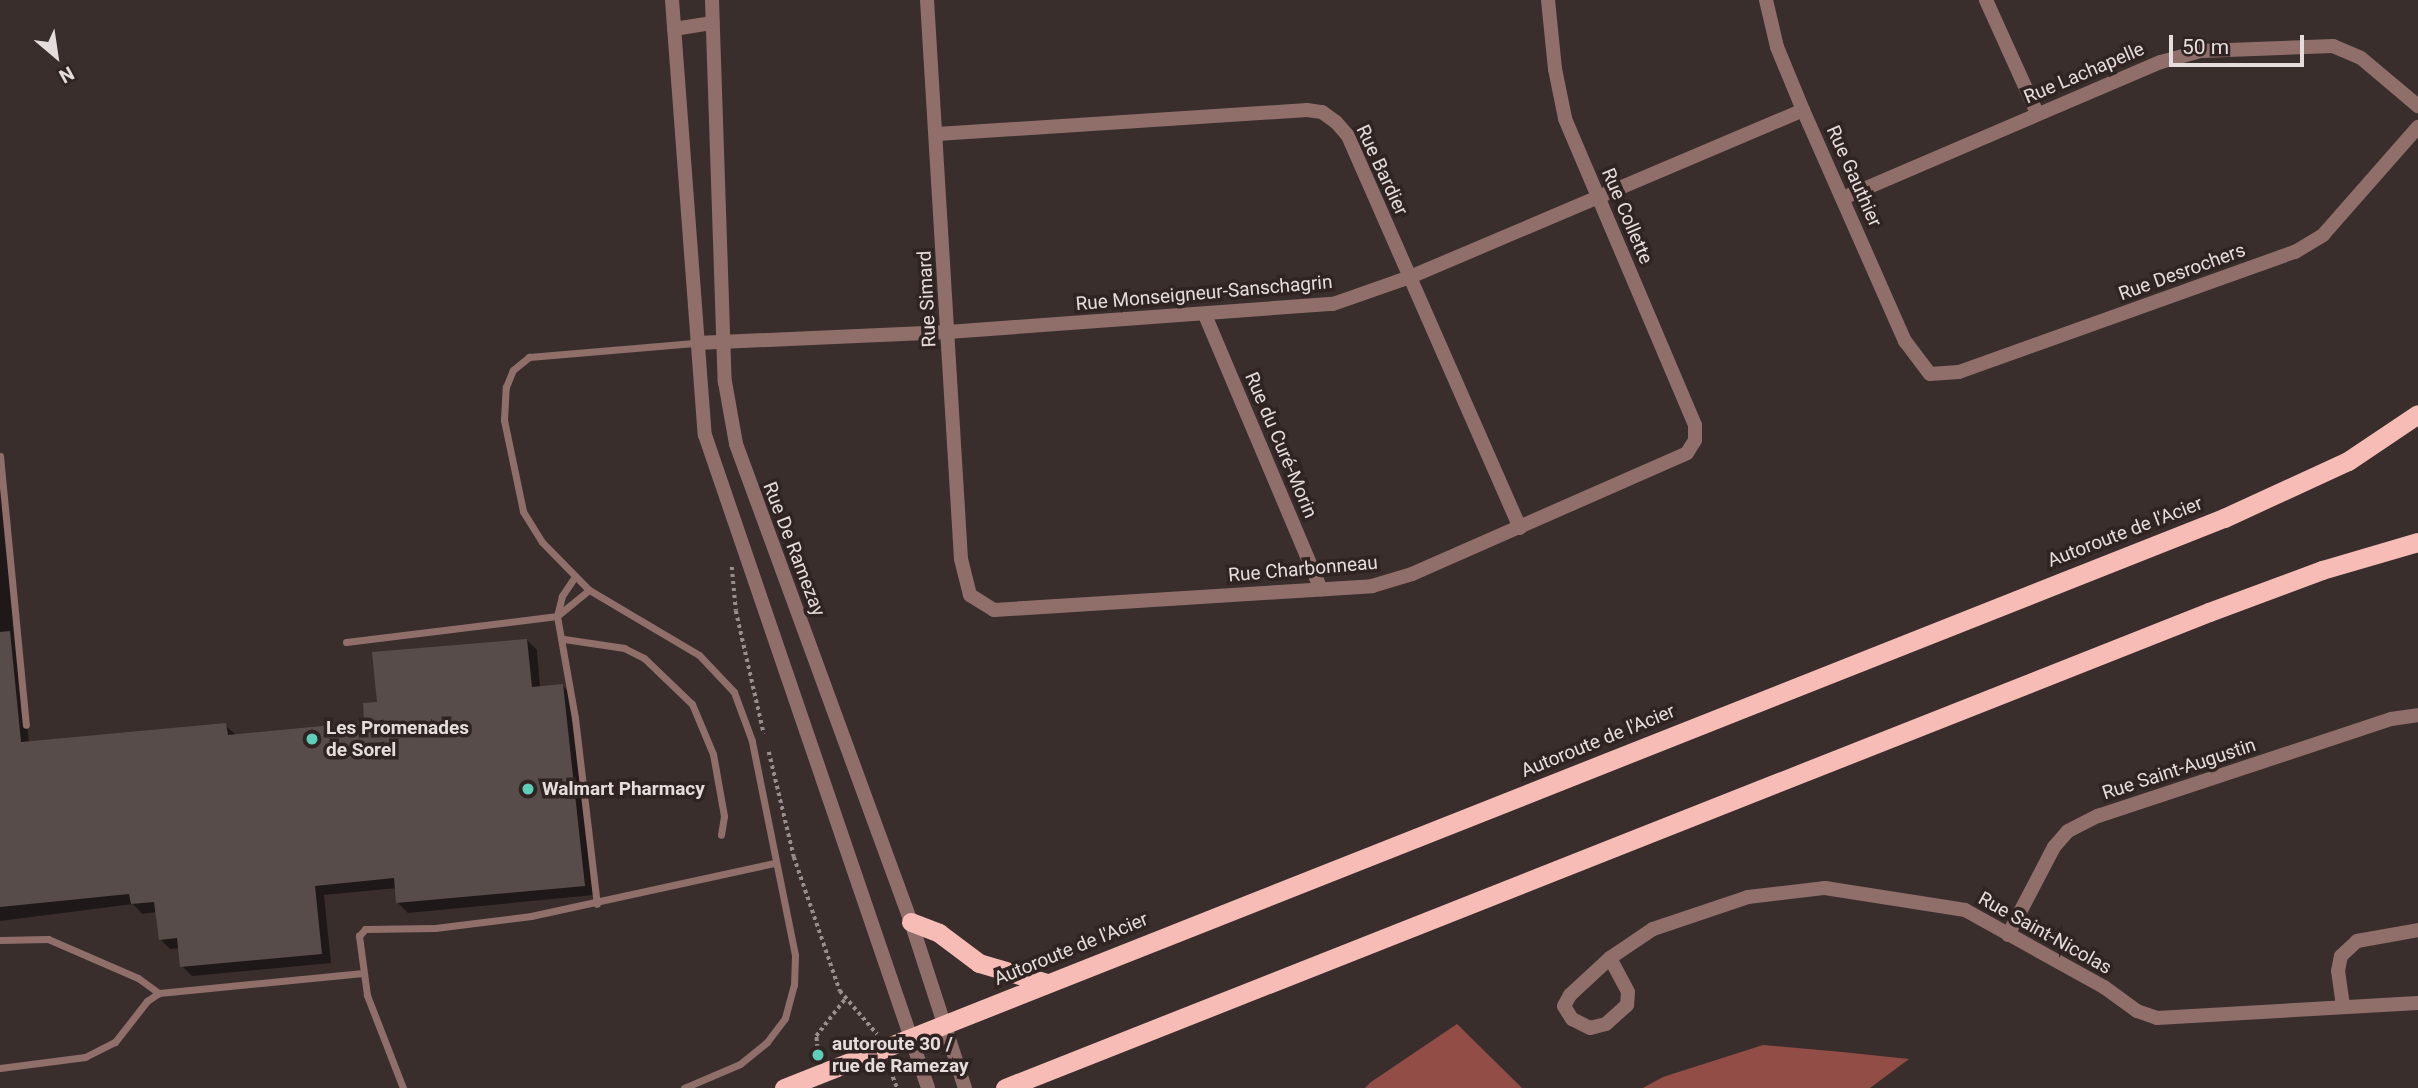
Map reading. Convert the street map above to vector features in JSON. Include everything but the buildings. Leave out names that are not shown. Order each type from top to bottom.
[{"type":"highway","name":"Autoroute de l'Acier","points":[[784,1088],[2224,518],[2317,477],[2418,414]]},
{"type":"highway","points":[[1005,1088],[2231,603],[2418,542]]},
{"type":"highway","points":[[911,922],[939,933],[979,963],[1047,983]]},
{"type":"street","points":[[672,0],[697,344],[708,450],[928,1088]]},
{"type":"street","name":"Rue De Ramezay","points":[[712,0],[728,407],[744,473],[911,922],[965,1088]]},
{"type":"street","name":"Rue Simard","points":[[927,0],[961,559],[970,595]]},
{"type":"street","name":"Rue Collette","points":[[1548,0],[1555,69],[1565,118],[1695,425],[1695,440]]},
{"type":"street","name":"Rue Gauthier","points":[[1766,0],[1777,47],[1802,110],[1918,363]]},
{"type":"street","points":[[1986,0],[2037,113]]},
{"type":"street","points":[[674,29],[713,23]]},
{"type":"street","name":"Rue Lachapelle","points":[[1843,198],[2161,62],[2201,51],[2333,46],[2361,58],[2418,106]]},
{"type":"street","name":"Rue Monseigneur-Sanschagrin","points":[[697,344],[948,332],[1333,304],[1410,277],[1802,110]]},
{"type":"street","name":"Rue Bardier","points":[[937,134],[1322,112],[1348,136],[1520,528]]},
{"type":"street","name":"Rue Desrochers","points":[[1918,363],[1930,374],[1959,372],[2295,252],[2323,235],[2418,127]]},
{"type":"street","name":"Rue du Curé-Morin","points":[[1205,315],[1321,590]]},
{"type":"street","name":"Rue Charbonneau","points":[[970,595],[993,610],[1372,586],[1412,575],[1671,464],[1687,453],[1695,440]]},
{"type":"street","name":"Rue Saint-Augustin","points":[[2008,934],[2054,847],[2068,831],[2098,817],[2365,727],[2418,715]]},
{"type":"street","name":"Rue Saint-Nicolas","points":[[1611,958],[1628,992],[1626,1005],[1618,1017],[1590,1028],[1572,1019],[1564,1006],[1579,984],[1611,958],[1653,929],[1748,897],[1825,888],[1965,910],[2104,987],[2137,1011],[2157,1018],[2418,1003]]},
{"type":"street","points":[[2343,1006],[2338,971],[2341,956],[2357,941],[2418,930]]},
{"type":"lane","points":[[684,1088],[740,1065],[785,1018],[794,985],[796,955],[774,863],[752,741],[734,692],[699,655],[589,590],[574,578],[542,542],[523,511],[504,419],[506,387],[513,370],[529,357],[697,344]]},
{"type":"lane","points":[[0,456],[26,724]]},
{"type":"lane","points":[[574,578],[562,596],[557,616],[564,639],[597,904]]},
{"type":"lane","points":[[346,642],[557,616],[589,590]]},
{"type":"lane","points":[[564,639],[624,648],[644,657],[692,704],[713,754],[724,816],[721,835]]},
{"type":"lane","points":[[403,1088],[363,973],[359,936],[365,929],[435,928],[597,904],[774,863]]},
{"type":"lane","points":[[0,940],[48,939],[138,978],[159,993]]},
{"type":"lane","points":[[0,1068],[85,1056],[105,1047],[115,1042],[147,1001],[159,993],[363,973]]},
{"type":"path","points":[[732,563],[736,611],[787,831],[845,999],[876,1031]]},
{"type":"path","points":[[818,1055],[816,1036],[845,999]]},
{"type":"path","points":[[888,1065],[897,1088]]},
{"type":"shaded area","points":[[1457,1024],[1522,1088],[1365,1088],[1371,1082]]},
{"type":"shaded area","points":[[1763,1045],[1909,1059],[1870,1088],[1643,1088],[1663,1077]]},
{"type":"place","name":"Les Promenades de Sorel","points":[[312,739]]},
{"type":"place","name":"Walmart Pharmacy","points":[[528,789]]},
{"type":"place","name":"autoroute 30 / rue de Ramezay","points":[[818,1055]]}]
